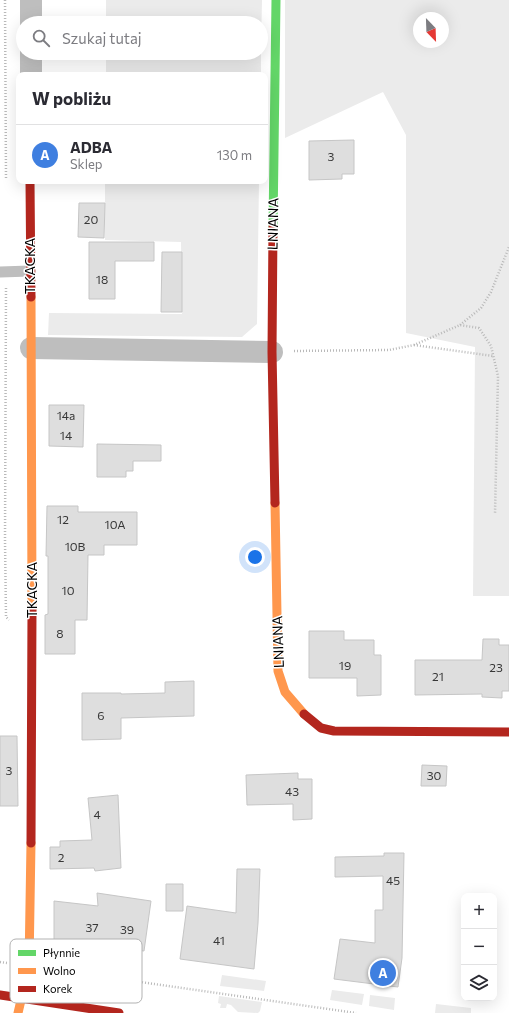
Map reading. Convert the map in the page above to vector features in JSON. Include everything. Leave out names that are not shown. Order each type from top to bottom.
[{"type":"street","points":[[31,0],[31,16]]},
{"type":"street","name":"LNIANA","points":[[276,0],[272,352],[278,671],[285,692],[306,716],[321,728],[334,731],[509,732]]},
{"type":"street","points":[[31,60],[31,72]]},
{"type":"street","name":"TKACKA","points":[[30,184],[32,646],[30,939]]},
{"type":"street","points":[[31,348],[272,352]]},
{"type":"street","points":[[0,995],[10,996]]},
{"type":"street","name":"TKACKA","points":[[18,1013],[20,1003]]},
{"type":"street","points":[[54,1003],[119,1013]]},
{"type":"lane","points":[[0,272],[30,271]]},
{"type":"path","points":[[272,352],[390,350],[414,345],[460,325],[481,308],[490,292],[509,247]]},
{"type":"path","points":[[460,325],[479,328],[491,346],[498,376],[495,514]]},
{"type":"path","points":[[414,345],[493,356]]},
{"type":"path","points":[[0,962],[9,963]]},
{"type":"path","points":[[142,982],[356,1013]]},
{"type":"shaded area","points":[[106,0],[262,0],[262,16],[106,16]]},
{"type":"shaded area","points":[[285,0],[509,0],[509,596],[473,596],[475,347],[406,333],[406,135],[383,92],[285,138]]},
{"type":"shaded area","points":[[106,60],[261,60],[261,72],[106,72]]},
{"type":"shaded area","points":[[105,184],[259,184],[257,324],[242,337],[48,335],[49,313],[182,314],[181,242],[105,240]]},
{"type":"shaded area","points":[[222,975],[266,981],[264,991],[220,986]]},
{"type":"shaded area","points":[[332,990],[364,994],[362,1005],[330,1000]]},
{"type":"shaded area","points":[[370,995],[395,998],[394,1010],[369,1006]]},
{"type":"shaded area","points":[[219,996],[262,1002],[260,1011],[258,1013],[238,1012],[231,1005],[227,1004],[226,1008],[220,1008],[221,1004],[218,1003]]},
{"type":"shaded area","points":[[436,1004],[471,1008],[471,1013],[435,1013]]},
{"type":"building","points":[[354,140],[354,174],[342,174],[342,179],[309,180],[309,141]]},
{"type":"building","points":[[79,203],[105,203],[104,238],[78,237]]},
{"type":"building","points":[[89,242],[154,242],[154,261],[115,261],[115,299],[89,299]]},
{"type":"building","points":[[162,252],[182,252],[182,312],[161,312]]},
{"type":"building","points":[[49,405],[84,405],[83,447],[49,446]]},
{"type":"building","points":[[97,444],[161,445],[161,461],[133,461],[133,471],[126,471],[126,477],[97,477]]},
{"type":"building","points":[[47,506],[78,506],[78,512],[137,512],[137,545],[104,545],[104,555],[88,555],[87,620],[75,620],[75,654],[45,654],[45,615],[48,614],[48,556],[46,556]]},
{"type":"building","points":[[309,631],[344,631],[344,640],[374,640],[374,655],[381,655],[381,695],[357,696],[357,678],[309,678]]},
{"type":"building","points":[[483,639],[499,639],[499,645],[509,645],[509,691],[502,691],[502,698],[482,697],[482,694],[415,695],[415,660],[482,660]]},
{"type":"building","points":[[194,681],[194,716],[121,718],[121,739],[82,740],[82,693],[165,693],[165,682]]},
{"type":"building","points":[[0,736],[17,736],[18,806],[0,806]]},
{"type":"building","points":[[422,765],[447,766],[446,786],[421,786]]},
{"type":"building","points":[[298,773],[298,779],[312,779],[312,819],[293,820],[293,804],[247,805],[246,775]]},
{"type":"building","points":[[118,795],[121,868],[95,871],[94,868],[50,869],[50,847],[60,847],[60,841],[92,840],[88,798]]},
{"type":"building","points":[[384,853],[404,853],[402,958],[398,987],[334,979],[340,939],[375,943],[375,910],[383,910],[383,876],[335,877],[335,857],[384,856]]},
{"type":"building","points":[[237,869],[260,869],[258,923],[254,969],[180,959],[187,906],[236,913]]},
{"type":"building","points":[[166,884],[183,884],[183,911],[166,911]]},
{"type":"building","points":[[97,893],[151,901],[144,951],[142,951],[142,939],[54,939],[54,901],[98,906]]},
{"type":"traffic: fast","points":[[273,227],[276,0]]},
{"type":"traffic: slow","points":[[31,297],[32,609]]},
{"type":"traffic: slow","points":[[275,503],[278,671],[285,692],[304,714]]},
{"type":"traffic: slow","points":[[29,939],[31,843]]},
{"type":"traffic: slow","points":[[18,1013],[20,1003]]},
{"type":"traffic: jam","points":[[30,184],[31,297]]},
{"type":"traffic: jam","points":[[273,227],[272,352],[275,503]]},
{"type":"traffic: jam","points":[[31,843],[32,609]]},
{"type":"traffic: jam","points":[[304,714],[321,728],[334,731],[509,732]]},
{"type":"traffic: jam","points":[[0,995],[10,997]]},
{"type":"traffic: jam","points":[[53,1003],[119,1013]]},
{"type":"place","name":"ADBA","points":[[383,973]]}]
